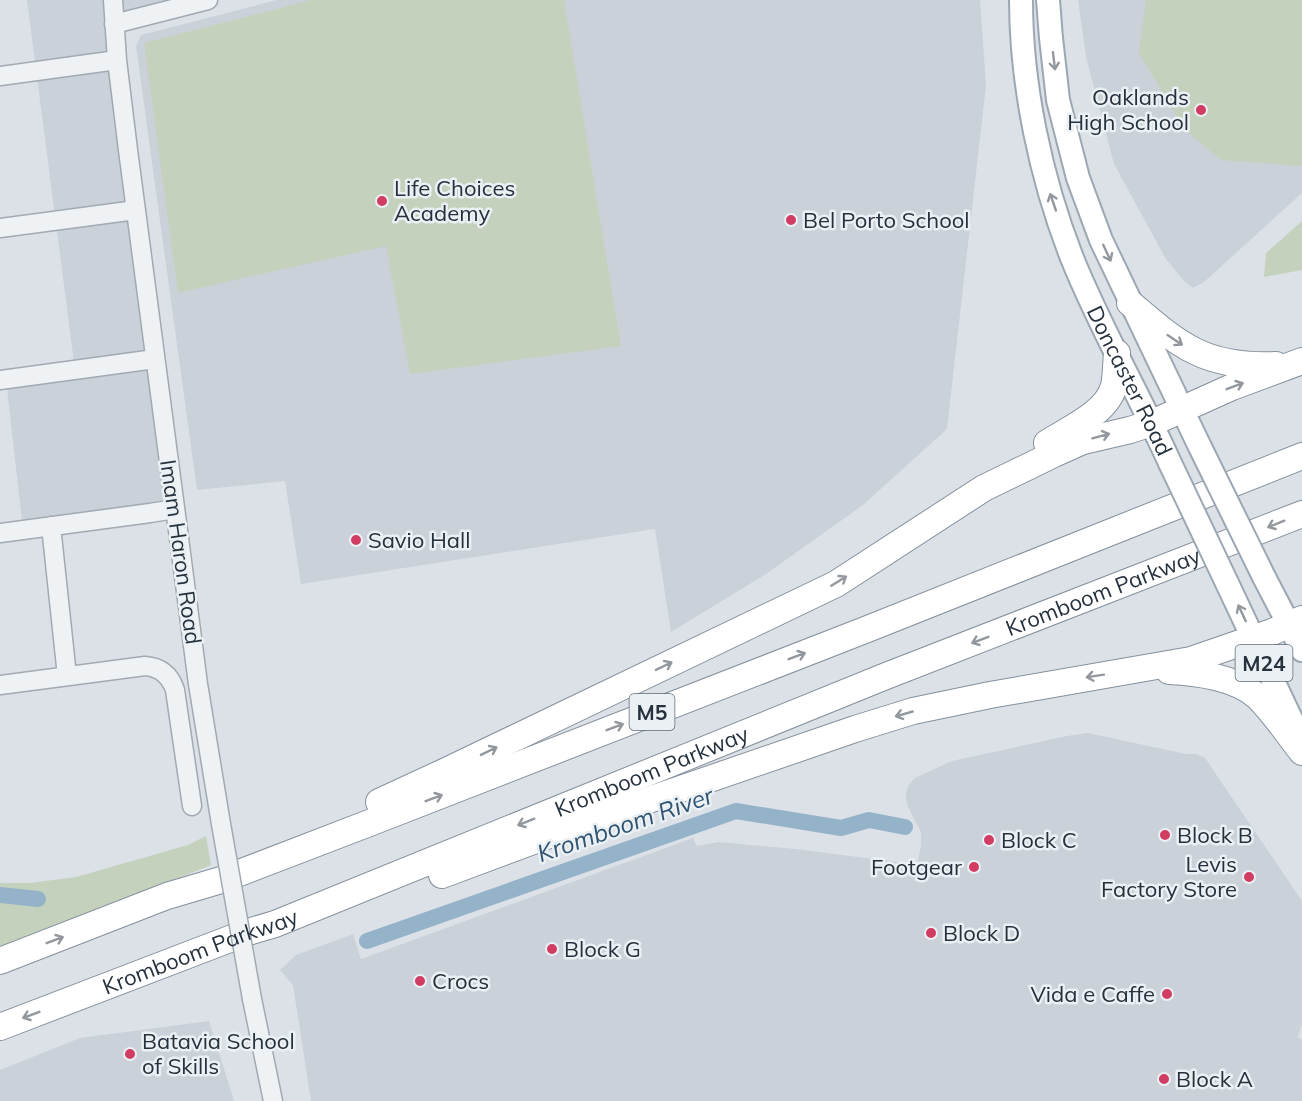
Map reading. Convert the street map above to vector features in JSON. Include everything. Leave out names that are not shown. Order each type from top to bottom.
[{"type":"highway","points":[[1130,303],[1162,331],[1200,355],[1222,362],[1243,365],[1298,363]]},
{"type":"highway","points":[[167,896],[444,772],[836,584],[984,488],[1102,407],[1114,385],[1117,353]]},
{"type":"highway","points":[[984,488],[1083,441],[1152,423],[1232,387],[1298,363]]},
{"type":"highway","name":"M5","points":[[0,961],[167,896],[220,880],[318,843],[876,626],[1302,456]]},
{"type":"highway","name":"Kromboom Parkway","points":[[0,1027],[248,932],[275,924],[886,676],[1302,514]]},
{"type":"highway","points":[[275,924],[342,909],[400,890],[610,814],[912,711],[1191,660],[1296,622]]},
{"type":"highway","points":[[1138,670],[1183,672],[1234,683],[1256,695],[1302,752]]},
{"type":"main road","name":"Doncaster Road","points":[[1021,0],[1021,29],[1029,102],[1049,189],[1072,257],[1302,742]]},
{"type":"main road","name":"Doncaster Road","points":[[1048,0],[1058,100],[1078,178],[1101,240],[1264,577],[1296,622],[1302,650]]},
{"type":"street","name":"Imam Haron Road","points":[[113,0],[117,60],[198,684],[252,999],[273,1101]]},
{"type":"street","points":[[114,24],[208,0]]},
{"type":"street","points":[[0,76],[117,60]]},
{"type":"street","points":[[0,228],[136,210]]},
{"type":"street","points":[[0,380],[155,359]]},
{"type":"street","points":[[0,533],[175,509]]},
{"type":"street","points":[[51,526],[67,676]]},
{"type":"street","points":[[0,685],[145,666],[157,668],[171,679],[175,690],[192,806]]},
{"type":"shaded area","points":[[27,0],[200,0],[114,24],[175,509],[23,530],[6,379],[75,370]]},
{"type":"shaded area","points":[[277,0],[980,0],[986,85],[947,429],[863,505],[766,574],[671,632],[655,529],[301,584],[285,481],[197,490],[136,46],[141,35]]},
{"type":"shaded area","name":"Oaklands High School","points":[[1078,0],[1302,0],[1302,193],[1204,282],[1193,288],[1183,280],[1166,259],[1114,164],[1086,57]]},
{"type":"shaded area","points":[[1088,733],[1186,754],[1196,754],[1205,758],[1302,901],[1302,1024],[1298,1037],[1302,1040],[1302,1101],[311,1101],[293,985],[280,970],[296,955],[353,934],[361,959],[693,838],[697,846],[718,842],[796,849],[897,862],[916,869],[921,846],[921,832],[906,799],[908,786],[915,778],[952,761]]},
{"type":"shaded area","name":"Batavia School of Skills","points":[[209,1021],[234,1101],[0,1101],[0,1070],[80,1038]]},
{"type":"green space","points":[[311,0],[564,0],[621,346],[410,374],[386,246],[178,293],[144,43]]},
{"type":"green space","points":[[1146,0],[1302,0],[1302,166],[1221,160],[1184,129],[1139,53]]},
{"type":"green space","points":[[1302,221],[1302,270],[1264,277],[1266,253]]},
{"type":"green space","points":[[206,836],[211,865],[0,950],[0,883],[30,883],[76,877],[188,845]]},
{"type":"waterway","name":"Kromboom River","points":[[367,941],[736,811],[841,828],[869,820],[905,827]]},
{"type":"waterway","name":"Kromboom River","points":[[0,895],[38,899]]},
{"type":"place","name":"Oaklands High School","points":[[1201,110]]},
{"type":"place","name":"Life Choices Academy","points":[[382,201]]},
{"type":"place","name":"Bel Porto School","points":[[791,220]]},
{"type":"place","name":"Savio Hall","points":[[356,540]]},
{"type":"place","name":"Block B","points":[[1165,835]]},
{"type":"place","name":"Block C","points":[[989,840]]},
{"type":"place","name":"Footgear","points":[[974,867]]},
{"type":"place","name":"Levis Factory Store","points":[[1249,877]]},
{"type":"place","name":"Block D","points":[[931,933]]},
{"type":"place","name":"Block G","points":[[552,949]]},
{"type":"place","name":"Crocs","points":[[420,981]]},
{"type":"place","name":"Vida e Caffe","points":[[1167,994]]},
{"type":"place","name":"Batavia School of Skills","points":[[130,1054]]},
{"type":"place","name":"Block A","points":[[1164,1079]]}]
